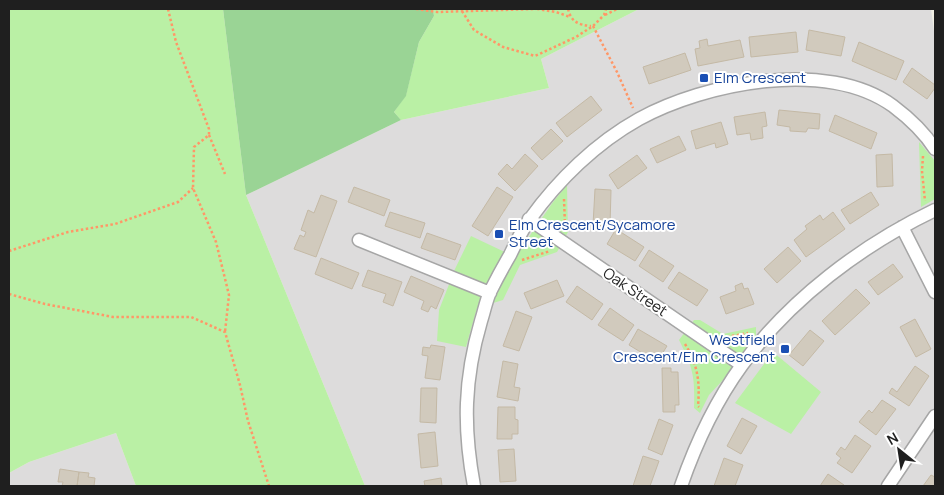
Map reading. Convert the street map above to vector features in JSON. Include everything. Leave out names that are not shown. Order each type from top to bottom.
[{"type":"street","points":[[474,486],[470,466],[466,414],[468,377],[476,340],[490,293],[529,219],[582,160],[607,140],[639,120],[669,106],[714,90],[772,80],[812,79],[867,92],[892,105],[924,133],[935,149]]},
{"type":"street","points":[[681,486],[709,417],[742,365],[771,329],[812,291],[851,260],[902,227],[931,212]]},
{"type":"street","name":"Oak Street","points":[[529,219],[742,365]]},
{"type":"street","points":[[902,227],[935,292]]},
{"type":"street","points":[[359,240],[490,293]]},
{"type":"street","points":[[888,486],[935,416]]},
{"type":"path","points":[[168,9],[176,42],[225,174]]},
{"type":"path","points":[[416,9],[436,12],[448,10],[536,9],[556,12],[570,17],[580,26],[593,26]]},
{"type":"path","points":[[568,9],[570,17]]},
{"type":"path","points":[[604,15],[606,9]]},
{"type":"path","points":[[462,11],[474,30],[503,47],[535,56],[576,37],[593,26],[604,15],[618,9]]},
{"type":"path","points":[[593,26],[639,120]]},
{"type":"path","points":[[924,133],[922,171],[931,212]]},
{"type":"path","points":[[209,135],[194,147],[193,188],[216,242],[229,295],[225,332],[248,421],[269,486]]},
{"type":"path","points":[[504,266],[566,245],[563,180]]},
{"type":"path","points":[[9,250],[68,232],[124,221],[178,202],[193,188]]},
{"type":"path","points":[[9,294],[45,304],[112,317],[191,317],[225,332]]},
{"type":"path","points":[[705,340],[771,329]]},
{"type":"path","points":[[692,331],[684,344],[694,359],[700,383],[698,406],[709,417]]},
{"type":"shaded area","points":[[639,9],[931,9],[935,39],[935,486],[365,486],[246,195],[401,120],[549,88],[541,59]]},
{"type":"shaded area","points":[[116,433],[136,486],[9,486],[9,473],[29,462]]},
{"type":"green space","points":[[9,9],[223,9],[246,195],[365,486],[136,486],[116,433],[29,462],[9,473]]},
{"type":"green space","points":[[223,9],[433,9],[434,16],[419,42],[406,96],[394,112],[401,120],[246,195]]},
{"type":"green space","points":[[433,9],[639,9],[541,59],[549,88],[401,120],[394,112],[406,95],[419,42],[434,16]]},
{"type":"green space","points":[[919,142],[935,161],[935,199],[921,207]]},
{"type":"green space","points":[[567,185],[568,232],[557,252],[520,265],[503,300],[477,308],[466,347],[437,341],[439,310],[455,269],[471,236],[515,257]]},
{"type":"green space","points":[[694,320],[700,320],[723,334],[756,327],[756,336],[723,380],[709,395],[700,413],[694,408],[692,372],[679,340]]},
{"type":"green space","points":[[773,352],[821,392],[791,434],[735,403]]},
{"type":"building","points":[[809,30],[845,37],[841,56],[806,50]]},
{"type":"building","points":[[796,32],[798,52],[751,57],[749,37]]},
{"type":"building","points":[[707,39],[708,46],[740,40],[744,57],[698,66],[695,49],[700,48],[699,41]]},
{"type":"building","points":[[859,42],[904,61],[896,80],[852,61]]},
{"type":"building","points":[[685,53],[691,70],[649,84],[643,67]]},
{"type":"building","points":[[912,68],[935,85],[927,99],[903,82]]},
{"type":"building","points":[[591,96],[602,110],[567,137],[556,123]]},
{"type":"building","points":[[779,110],[820,114],[819,129],[808,128],[806,132],[790,131],[790,127],[777,125]]},
{"type":"building","points":[[765,112],[767,126],[762,127],[763,138],[751,140],[750,133],[737,135],[734,117]]},
{"type":"building","points":[[835,115],[877,133],[871,149],[829,131]]},
{"type":"building","points":[[721,122],[728,144],[716,148],[715,143],[696,149],[691,131]]},
{"type":"building","points":[[551,129],[563,141],[542,160],[531,148]]},
{"type":"building","points":[[679,136],[686,150],[657,163],[650,149]]},
{"type":"building","points":[[525,154],[538,166],[515,191],[498,174],[507,164],[512,169]]},
{"type":"building","points":[[892,154],[893,186],[877,187],[876,155]]},
{"type":"building","points":[[637,155],[647,168],[618,189],[609,175]]},
{"type":"building","points":[[354,187],[390,200],[384,216],[348,202]]},
{"type":"building","points":[[497,187],[513,197],[488,236],[472,226]]},
{"type":"building","points":[[595,189],[611,190],[610,226],[593,225]]},
{"type":"building","points":[[871,192],[879,205],[850,224],[841,210]]},
{"type":"building","points":[[321,195],[337,201],[316,257],[294,249],[300,235],[304,237],[306,232],[301,230],[308,210],[314,213]]},
{"type":"building","points":[[390,212],[425,223],[420,238],[385,226]]},
{"type":"building","points":[[833,212],[845,229],[806,257],[794,240],[807,229],[805,226],[820,215],[823,220]]},
{"type":"building","points":[[616,229],[644,247],[635,261],[607,244]]},
{"type":"building","points":[[427,233],[461,245],[455,260],[421,248]]},
{"type":"building","points":[[788,247],[801,261],[777,283],[764,269]]},
{"type":"building","points":[[649,250],[674,266],[663,282],[639,266]]},
{"type":"building","points":[[321,258],[359,273],[352,289],[315,274]]},
{"type":"building","points":[[893,264],[903,277],[878,295],[868,282]]},
{"type":"building","points":[[368,270],[402,282],[393,306],[383,302],[386,294],[362,286]]},
{"type":"building","points":[[679,272],[708,290],[697,306],[668,288]]},
{"type":"building","points":[[411,276],[444,290],[436,309],[431,306],[428,312],[421,309],[424,301],[404,292]]},
{"type":"building","points":[[557,280],[564,296],[531,309],[524,293]]},
{"type":"building","points":[[742,283],[744,289],[748,288],[754,304],[726,314],[720,297],[736,291],[735,286]]},
{"type":"building","points":[[577,286],[603,304],[592,320],[566,302]]},
{"type":"building","points":[[856,289],[870,303],[835,335],[822,321]]},
{"type":"building","points":[[610,308],[634,325],[623,341],[598,325]]},
{"type":"building","points":[[516,311],[532,317],[519,351],[503,346]]},
{"type":"building","points":[[915,319],[931,349],[916,357],[900,327]]},
{"type":"building","points":[[638,329],[667,346],[657,362],[629,345]]},
{"type":"building","points":[[810,330],[824,341],[803,366],[789,355]]},
{"type":"building","points":[[431,345],[445,347],[440,380],[425,378],[428,356],[422,355],[423,347],[430,348]]},
{"type":"building","points":[[503,361],[518,364],[514,387],[520,388],[518,401],[497,397]]},
{"type":"building","points":[[915,366],[929,376],[909,406],[889,393],[892,388],[897,392]]},
{"type":"building","points":[[662,368],[671,368],[671,372],[678,372],[679,405],[675,405],[675,412],[663,412]]},
{"type":"building","points":[[421,388],[437,388],[436,423],[420,422]]},
{"type":"building","points":[[882,400],[896,409],[876,435],[859,422],[869,410],[872,413]]},
{"type":"building","points":[[498,407],[515,407],[515,419],[518,420],[518,434],[512,434],[512,439],[497,439]]},
{"type":"building","points":[[742,418],[757,426],[741,454],[727,446]]},
{"type":"building","points":[[659,419],[673,425],[662,455],[648,449]]},
{"type":"building","points":[[435,432],[438,466],[421,468],[418,434]]},
{"type":"building","points":[[855,435],[871,446],[852,473],[837,463],[841,458],[836,454],[841,447],[845,450]]},
{"type":"building","points":[[514,449],[516,481],[500,482],[498,450]]},
{"type":"building","points":[[643,456],[659,461],[650,486],[633,486]]},
{"type":"building","points":[[724,458],[743,465],[735,486],[714,486]]},
{"type":"building","points":[[60,469],[79,472],[77,486],[62,486],[63,482],[58,482]]},
{"type":"building","points":[[79,472],[89,473],[88,477],[95,478],[94,486],[77,486]]},
{"type":"building","points":[[828,474],[844,485],[820,486]]},
{"type":"building","points":[[931,475],[935,477],[935,486],[923,486]]},
{"type":"building","points":[[441,478],[442,486],[425,486],[424,481]]},
{"type":"place","name":"Elm Crescent","points":[[704,78]]},
{"type":"place","name":"Elm Crescent/Sycamore Street","points":[[499,234]]},
{"type":"place","name":"Westfield Crescent/Elm Crescent","points":[[785,349]]}]
